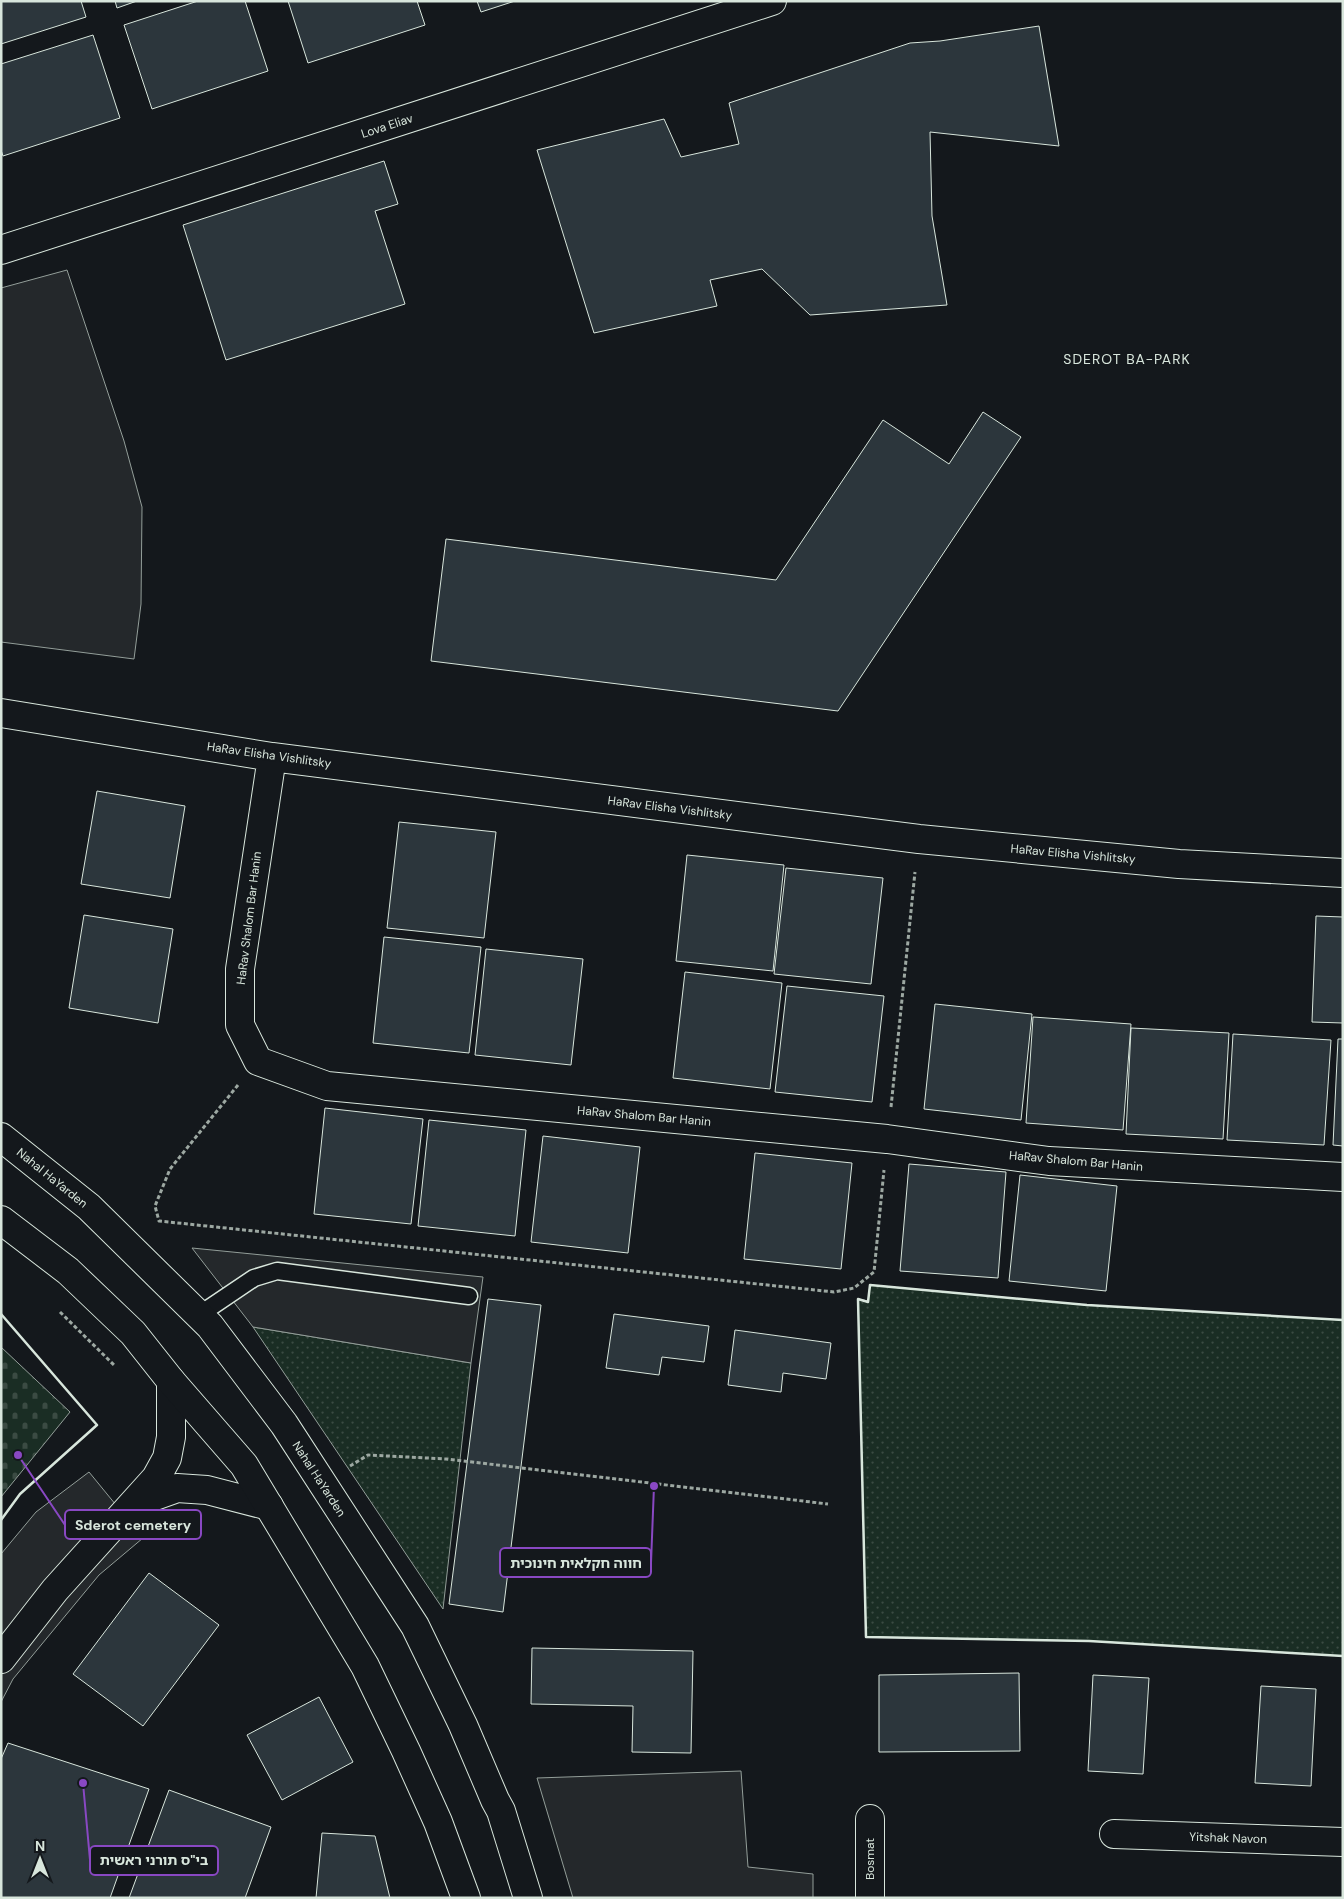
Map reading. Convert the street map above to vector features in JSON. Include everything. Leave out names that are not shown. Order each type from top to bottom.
[{"type":"street","name":"Lova Eliav","points":[[1,250],[772,1]]},
{"type":"street","name":"HaRav Elisha Vishlitsky","points":[[1,713],[272,757],[919,839],[1179,864],[1343,873]]},
{"type":"street","name":"HaRav Shalom Bar Hanin","points":[[272,757],[240,970],[240,1025],[258,1061],[327,1086],[887,1140],[1049,1161],[1343,1177]]},
{"type":"street","name":"Nahal HaYarden","points":[[1,1137],[88,1207],[210,1326],[284,1424],[414,1626],[463,1725],[494,1800],[501,1811],[528,1898]]},
{"type":"street","points":[[1,1220],[68,1271],[133,1333],[170,1381],[244,1465],[365,1666],[406,1750],[438,1822],[466,1898]]},
{"type":"street","points":[[1,1659],[55,1590],[156,1478],[168,1458],[171,1429],[170,1381]]},
{"type":"street","points":[[132,1504],[177,1488],[208,1490],[270,1506]]},
{"type":"street","name":"Bosmat","points":[[870,1819],[870,1898]]},
{"type":"street","name":"Yitshak Navon","points":[[1114,1834],[1343,1842]]},
{"type":"lane","points":[[199,1315],[254,1278],[277,1270],[469,1296]]},
{"type":"path","points":[[258,1061],[170,1169],[155,1206],[159,1221],[834,1292],[854,1288],[874,1272],[919,839]]},
{"type":"path","points":[[58,1310],[115,1366]]},
{"type":"path","points":[[321,1482],[368,1456],[378,1456],[446,1459],[828,1504]]},
{"type":"green space","points":[[870,1285],[1087,1305],[1343,1320],[1343,1656],[1089,1641],[866,1637],[858,1299],[868,1301]]},
{"type":"green space","points":[[253,1327],[471,1363],[443,1609]]},
{"type":"green space","points":[[1,1347],[70,1412],[1,1497]]},
{"type":"shaded area","points":[[67,270],[124,441],[142,507],[141,604],[134,659],[1,642],[1,288]]},
{"type":"shaded area","points":[[192,1248],[483,1277],[471,1363],[253,1327]]},
{"type":"shaded area","points":[[89,1472],[143,1538],[99,1575],[13,1679],[1,1702],[1,1554],[36,1512]]},
{"type":"shaded area","points":[[741,1771],[748,1867],[813,1874],[813,1898],[573,1898],[537,1778]]},
{"type":"building","points":[[1,1],[81,1],[86,17],[1,44]]},
{"type":"building","points":[[115,1],[137,1],[117,8]]},
{"type":"building","points":[[198,1],[245,1],[268,71],[152,109],[124,25]]},
{"type":"building","points":[[288,1],[417,1],[425,25],[308,63]]},
{"type":"building","points":[[477,1],[515,1],[481,12]]},
{"type":"building","points":[[1039,26],[1059,146],[930,132],[932,216],[947,305],[810,315],[762,269],[710,280],[717,306],[594,333],[537,150],[664,119],[681,157],[739,144],[729,103],[910,43],[940,41]]},
{"type":"building","points":[[93,35],[120,118],[3,156],[1,150],[1,64]]},
{"type":"building","points":[[384,161],[398,204],[375,211],[405,304],[226,360],[183,225]]},
{"type":"building","points":[[983,412],[1021,437],[838,711],[431,661],[446,539],[776,580],[883,420],[949,464]]},
{"type":"building","points":[[97,791],[185,806],[170,898],[81,884]]},
{"type":"building","points":[[399,822],[496,832],[484,938],[387,928]]},
{"type":"building","points":[[687,855],[784,865],[773,971],[676,961]]},
{"type":"building","points":[[786,868],[883,878],[871,984],[774,974]]},
{"type":"building","points":[[84,915],[173,929],[158,1023],[69,1008]]},
{"type":"building","points":[[1316,916],[1343,917],[1343,1023],[1312,1022]]},
{"type":"building","points":[[384,937],[481,947],[469,1053],[373,1043]]},
{"type":"building","points":[[486,949],[583,959],[571,1065],[475,1055]]},
{"type":"building","points":[[685,972],[782,983],[770,1089],[673,1078]]},
{"type":"building","points":[[787,986],[884,996],[872,1102],[775,1092]]},
{"type":"building","points":[[935,1004],[1032,1014],[1021,1120],[924,1109]]},
{"type":"building","points":[[1033,1017],[1131,1024],[1123,1130],[1026,1123]]},
{"type":"building","points":[[1131,1028],[1229,1033],[1223,1139],[1126,1134]]},
{"type":"building","points":[[1233,1034],[1331,1040],[1324,1145],[1227,1140]]},
{"type":"building","points":[[1338,1039],[1343,1039],[1343,1146],[1333,1145]]},
{"type":"building","points":[[325,1108],[423,1119],[411,1224],[314,1214]]},
{"type":"building","points":[[429,1120],[526,1130],[515,1236],[418,1226]]},
{"type":"building","points":[[543,1136],[640,1147],[628,1253],[531,1242]]},
{"type":"building","points":[[755,1153],[852,1163],[841,1269],[744,1259]]},
{"type":"building","points":[[909,1164],[1006,1172],[998,1278],[900,1271]]},
{"type":"building","points":[[1020,1175],[1117,1186],[1106,1291],[1009,1281]]},
{"type":"building","points":[[488,1299],[541,1305],[503,1612],[449,1604]]},
{"type":"building","points":[[614,1314],[709,1326],[704,1362],[662,1357],[659,1375],[606,1368]]},
{"type":"building","points":[[735,1330],[831,1343],[826,1379],[783,1373],[781,1392],[728,1385]]},
{"type":"building","points":[[149,1573],[219,1625],[143,1726],[73,1674]]},
{"type":"building","points":[[532,1648],[693,1651],[691,1753],[632,1752],[633,1706],[531,1704]]},
{"type":"building","points":[[1019,1673],[1020,1751],[879,1752],[879,1675]]},
{"type":"building","points":[[1093,1675],[1149,1678],[1143,1774],[1088,1771]]},
{"type":"building","points":[[1261,1686],[1316,1689],[1311,1786],[1255,1783]]},
{"type":"building","points":[[319,1697],[353,1762],[282,1800],[247,1735]]},
{"type":"building","points":[[8,1743],[149,1789],[110,1898],[1,1898],[1,1759]]},
{"type":"building","points":[[169,1790],[271,1827],[245,1898],[129,1898]]},
{"type":"building","points":[[322,1833],[375,1836],[390,1898],[316,1898]]},
{"type":"wall","points":[[1343,1320],[1087,1305],[870,1285],[868,1302],[858,1299],[866,1637],[1089,1641],[1343,1656]]},
{"type":"wall","points":[[1,1314],[97,1425],[20,1494],[1,1520]]},
{"type":"place","name":"Sderot cemetery","points":[[18,1455]]},
{"type":"place","name":"חווה חקלאית חינוכית","points":[[654,1486]]},
{"type":"place","name":"בי\"ס תורני ראשית","points":[[83,1783]]},
{"type":"district","name":"SDEROT BA-PARK","points":[[1127,359]]}]
